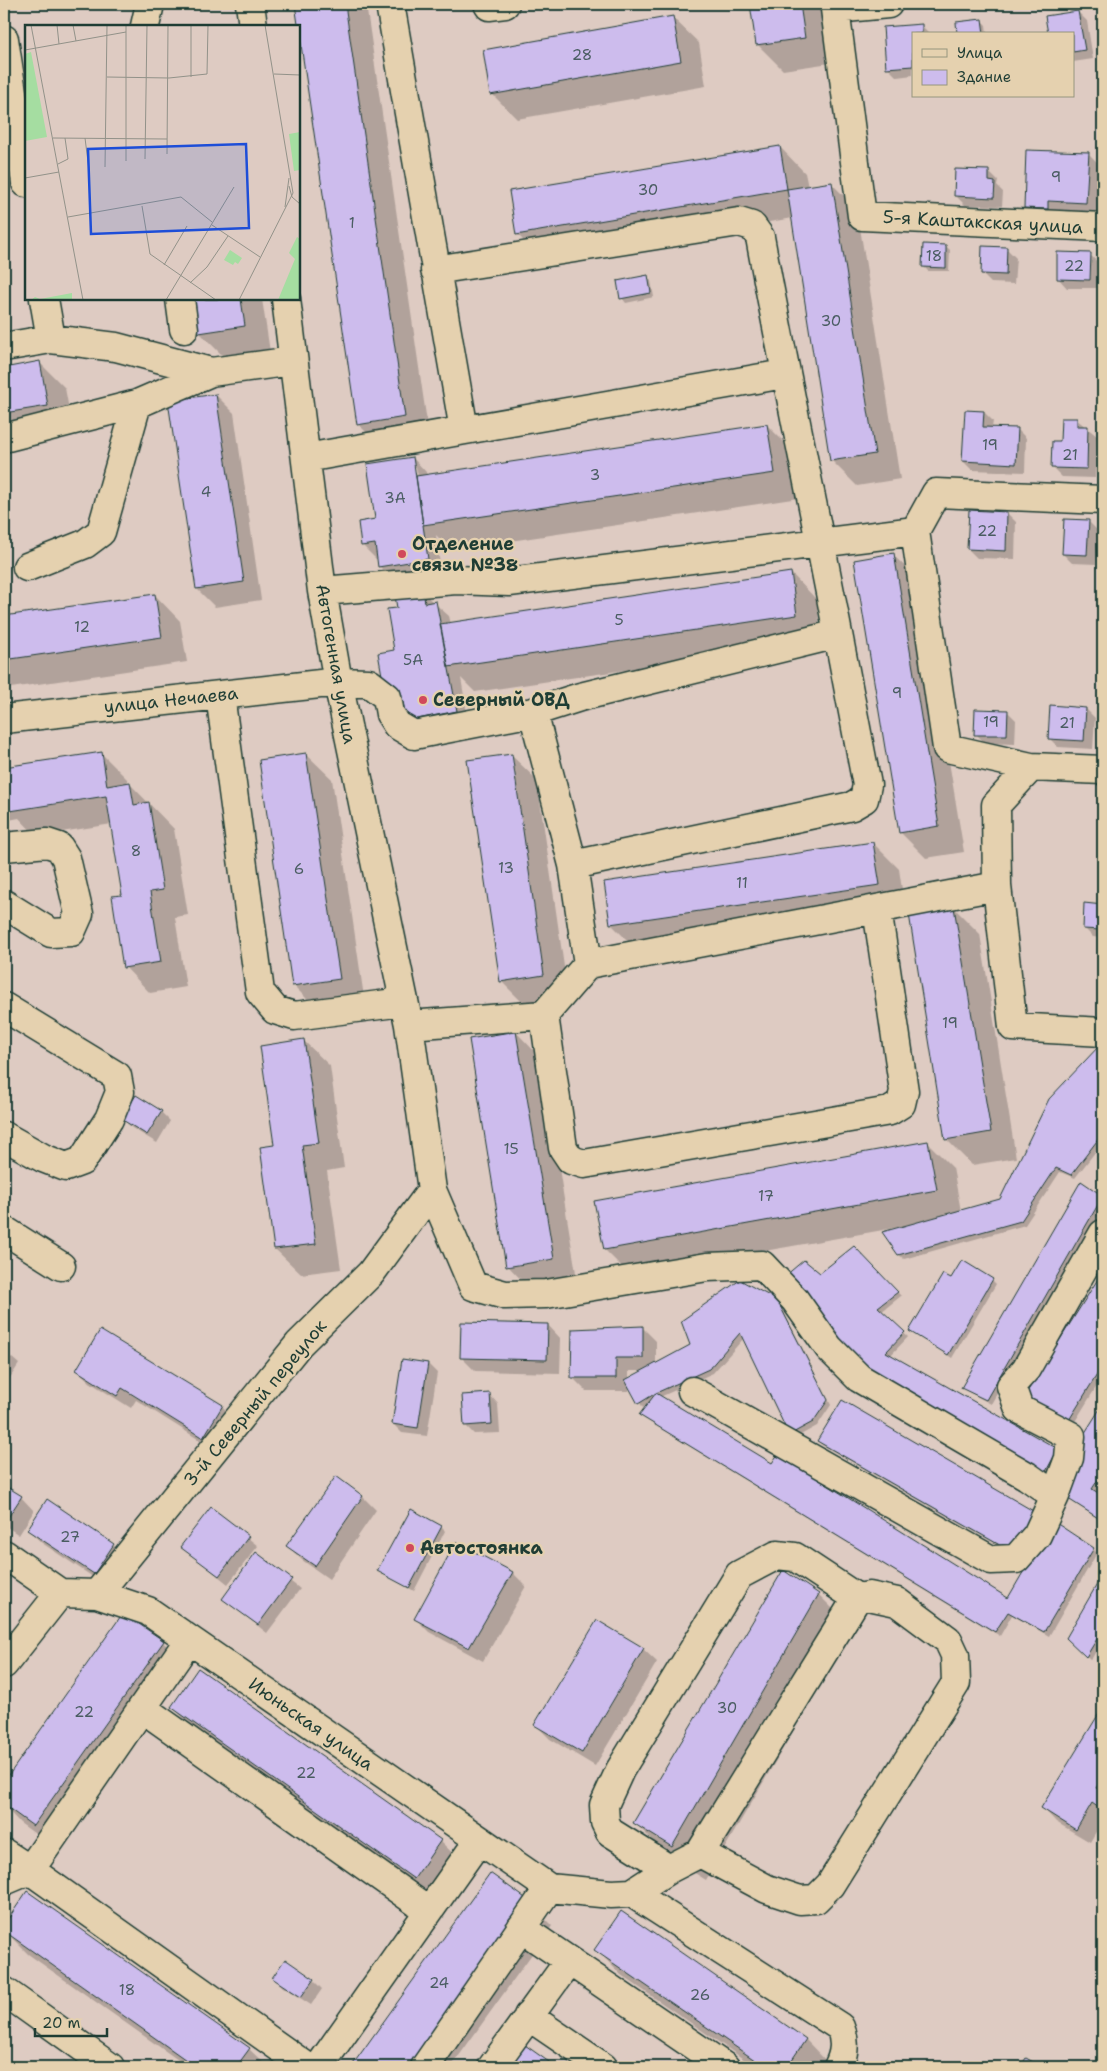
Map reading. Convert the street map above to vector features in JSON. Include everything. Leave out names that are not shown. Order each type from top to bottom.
[{"type":"street","points":[[145,25],[150,4]]},
{"type":"street","points":[[250,4],[253,25]]},
{"type":"street","points":[[390,4],[464,430]]},
{"type":"street","points":[[488,4],[489,6],[505,4]]},
{"type":"street","name":"5-я Каштакская улица","points":[[888,4],[835,8],[862,216],[1103,227]]},
{"type":"street","points":[[4,39],[25,177]]},
{"type":"street","points":[[436,270],[729,224],[746,223],[752,226],[760,237],[784,374],[838,634],[866,786],[864,799],[852,806],[573,865]]},
{"type":"street","points":[[44,300],[50,339]]},
{"type":"street","points":[[180,300],[184,329]]},
{"type":"street","name":"Автогенная улица","points":[[286,300],[306,458],[310,511],[322,591],[338,682],[406,1014],[432,1190],[472,1286],[505,1295],[546,1294],[707,1267],[762,1265],[795,1300],[829,1348],[860,1378],[1027,1476],[1055,1496]]},
{"type":"street","points":[[4,347],[50,339],[116,347],[211,372]]},
{"type":"street","points":[[4,438],[137,404],[211,372],[293,361]]},
{"type":"street","points":[[306,458],[784,374]]},
{"type":"street","points":[[27,566],[85,544],[101,532],[137,404]]},
{"type":"street","points":[[1103,500],[936,493],[915,531],[947,748],[1031,766],[1103,770]]},
{"type":"street","points":[[322,591],[456,580],[509,582],[915,531]]},
{"type":"street","name":"улица Нечаева","points":[[4,719],[338,682],[369,683],[386,697],[390,714],[397,725],[414,735],[533,712],[580,697],[838,634]]},
{"type":"street","points":[[220,695],[260,992],[275,1010],[294,1016],[406,1014],[544,1016]]},
{"type":"street","points":[[533,712],[573,865],[588,964]]},
{"type":"street","points":[[1031,766],[996,805],[997,886],[1013,1027],[1103,1032]]},
{"type":"street","points":[[4,847],[47,843],[59,847],[66,858],[78,914],[72,932],[51,933],[4,904]]},
{"type":"street","points":[[878,909],[904,1091],[901,1104],[890,1111],[584,1164],[571,1160],[564,1148],[544,1016],[588,964],[997,886]]},
{"type":"street","points":[[4,1007],[117,1076],[120,1092],[109,1118],[82,1161],[66,1167],[43,1158],[4,1136]]},
{"type":"street","name":"3-й Северный переулок","points":[[97,1594],[299,1344],[371,1273],[432,1190]]},
{"type":"street","points":[[4,1230],[61,1266]]},
{"type":"street","points":[[692,1391],[990,1560],[1016,1559],[1037,1535],[1055,1496],[1069,1458],[1071,1436],[1019,1409],[1011,1386],[1026,1369],[1103,1234]]},
{"type":"street","points":[[4,1554],[60,1593],[4,1664]]},
{"type":"street","points":[[669,1869],[610,1832],[605,1822],[604,1805],[620,1770],[739,1575],[777,1555],[795,1557],[857,1598],[869,1596],[896,1602],[948,1640],[955,1655],[956,1683],[830,1886],[816,1899],[800,1900],[767,1889],[700,1852]]},
{"type":"street","name":"Июньская улица","points":[[60,1593],[97,1594],[148,1611],[549,1888]]},
{"type":"street","points":[[425,2067],[549,1888],[611,1894],[632,1893],[700,1852],[857,1598]]},
{"type":"street","points":[[4,1881],[30,1870],[189,1640]]},
{"type":"street","points":[[142,1708],[429,1911]]},
{"type":"street","points":[[319,2067],[479,1840]]},
{"type":"street","points":[[4,1853],[307,2067]]},
{"type":"street","points":[[632,1893],[840,2027],[845,2040],[842,2059],[838,2067]]},
{"type":"street","points":[[521,1928],[725,2067]]},
{"type":"street","points":[[492,2067],[569,1960]]},
{"type":"street","points":[[4,1991],[110,2067]]},
{"type":"street","points":[[528,2016],[602,2067]]},
{"type":"building","points":[[295,4],[345,4],[405,417],[357,425],[300,38],[300,25],[298,25]]},
{"type":"building","points":[[750,4],[800,4],[805,38],[756,45]]},
{"type":"building","points":[[1078,11],[1085,50],[1074,52],[1074,32],[1048,32],[1045,16]]},
{"type":"building","points":[[673,16],[681,61],[490,95],[483,50]]},
{"type":"building","points":[[982,19],[984,32],[957,32],[956,22]]},
{"type":"building","points":[[922,24],[922,32],[912,32],[912,66],[886,68],[883,27]]},
{"type":"building","points":[[780,146],[787,189],[516,235],[509,191]]},
{"type":"building","points":[[1026,150],[1089,152],[1086,203],[1048,201],[1048,209],[1024,208]]},
{"type":"building","points":[[955,169],[989,170],[989,181],[995,182],[994,198],[954,196]]},
{"type":"building","points":[[832,182],[875,454],[830,461],[787,189]]},
{"type":"building","points":[[923,244],[946,245],[946,268],[922,267]]},
{"type":"building","points":[[982,246],[1007,247],[1006,275],[981,274]]},
{"type":"building","points":[[1057,252],[1091,253],[1090,280],[1057,279]]},
{"type":"building","points":[[648,275],[651,293],[620,299],[617,281]]},
{"type":"building","points":[[193,300],[241,300],[245,326],[199,333]]},
{"type":"building","points":[[40,361],[48,406],[4,413],[4,368]]},
{"type":"building","points":[[216,394],[244,582],[196,589],[168,401]]},
{"type":"building","points":[[965,410],[984,411],[983,427],[1018,428],[1016,464],[962,461]]},
{"type":"building","points":[[1061,418],[1077,418],[1077,426],[1088,426],[1087,469],[1051,468],[1052,441],[1060,441]]},
{"type":"building","points":[[767,424],[775,473],[423,525],[416,476]]},
{"type":"building","points":[[413,457],[428,559],[378,567],[375,544],[361,546],[358,522],[375,519],[367,464]]},
{"type":"building","points":[[969,510],[1007,512],[1006,551],[967,549]]},
{"type":"building","points":[[1064,519],[1089,520],[1087,555],[1062,554]]},
{"type":"building","points":[[894,553],[939,826],[899,833],[854,560]]},
{"type":"building","points":[[791,572],[797,615],[448,667],[440,624]]},
{"type":"building","points":[[423,591],[425,603],[436,601],[457,711],[407,721],[400,689],[385,692],[378,653],[394,650],[387,609],[397,608],[395,596]]},
{"type":"building","points":[[155,594],[162,637],[4,660],[4,616]]},
{"type":"building","points":[[1050,705],[1086,708],[1084,741],[1048,739]]},
{"type":"building","points":[[975,709],[1008,710],[1007,735],[974,735]]},
{"type":"building","points":[[102,752],[107,786],[130,782],[134,805],[149,802],[163,890],[150,892],[161,962],[123,968],[112,896],[122,895],[106,796],[10,811],[7,791],[4,791],[4,767]]},
{"type":"building","points":[[306,753],[340,979],[292,986],[259,760]]},
{"type":"building","points":[[512,754],[544,975],[500,982],[467,760]]},
{"type":"building","points":[[873,842],[880,885],[610,924],[604,882]]},
{"type":"building","points":[[1084,903],[1103,905],[1103,939],[1100,939],[1101,930],[1083,929]]},
{"type":"building","points":[[954,907],[991,1132],[945,1140],[909,914]]},
{"type":"building","points":[[516,1031],[554,1259],[506,1267],[469,1039]]},
{"type":"building","points":[[304,1039],[319,1143],[302,1145],[316,1244],[274,1249],[260,1147],[274,1145],[260,1046]]},
{"type":"building","points":[[1100,1045],[1103,1048],[1103,1133],[1071,1175],[1056,1168],[1021,1221],[898,1255],[882,1232],[1000,1199],[1049,1099]]},
{"type":"building","points":[[136,1095],[162,1111],[147,1135],[121,1119]]},
{"type":"building","points":[[928,1141],[937,1190],[604,1250],[594,1201]]},
{"type":"building","points":[[1081,1181],[1103,1196],[986,1400],[961,1388]]},
{"type":"building","points":[[854,1246],[898,1292],[878,1307],[905,1332],[886,1352],[1058,1449],[1044,1475],[875,1380],[785,1276],[804,1260],[820,1273]]},
{"type":"building","points":[[962,1260],[993,1279],[948,1355],[909,1331],[943,1274],[951,1278]]},
{"type":"building","points":[[1103,1271],[1103,1365],[1066,1425],[1022,1400]]},
{"type":"building","points":[[740,1280],[777,1300],[828,1400],[813,1422],[789,1435],[740,1333],[709,1369],[656,1393],[638,1404],[625,1380],[690,1345],[681,1321]]},
{"type":"building","points":[[461,1322],[548,1324],[547,1360],[460,1358]]},
{"type":"building","points":[[643,1326],[643,1358],[616,1358],[616,1378],[571,1378],[572,1329]]},
{"type":"building","points":[[100,1330],[223,1405],[203,1438],[122,1388],[117,1396],[76,1370]]},
{"type":"building","points":[[402,1359],[428,1363],[418,1428],[392,1424]]},
{"type":"building","points":[[490,1393],[492,1424],[464,1426],[462,1395]]},
{"type":"building","points":[[656,1393],[772,1463],[778,1454],[1008,1598],[1053,1521],[1094,1548],[1044,1632],[1008,1612],[995,1632],[639,1415]]},
{"type":"building","points":[[842,1400],[1035,1512],[1012,1552],[817,1441]]},
{"type":"building","points":[[1103,1404],[1103,1454],[1100,1460],[1103,1462],[1103,1472],[1092,1489],[1103,1496],[1103,1521],[1062,1495],[1083,1455],[1076,1447]]},
{"type":"building","points":[[336,1476],[363,1496],[315,1566],[286,1546]]},
{"type":"building","points":[[4,1485],[22,1496],[5,1522],[4,1521]]},
{"type":"building","points":[[47,1499],[114,1544],[94,1574],[27,1530]]},
{"type":"building","points":[[211,1507],[249,1536],[219,1576],[180,1547]]},
{"type":"building","name":"Автостоянка","points":[[411,1509],[442,1526],[409,1588],[377,1571]]},
{"type":"building","points":[[456,1542],[513,1572],[469,1648],[414,1619]]},
{"type":"building","points":[[256,1552],[292,1579],[258,1625],[222,1599]]},
{"type":"building","points":[[783,1570],[819,1594],[672,1847],[633,1823]]},
{"type":"building","points":[[1103,1574],[1103,1629],[1086,1657],[1066,1638]]},
{"type":"building","points":[[123,1613],[164,1641],[33,1826],[4,1805],[4,1782]]},
{"type":"building","points":[[597,1620],[644,1648],[582,1753],[534,1725]]},
{"type":"building","points":[[198,1668],[441,1840],[414,1879],[171,1707]]},
{"type":"building","points":[[1103,1707],[1103,1777],[1096,1788],[1103,1792],[1103,1802],[1099,1808],[1092,1803],[1076,1830],[1041,1808]]},
{"type":"building","points":[[490,1873],[528,1900],[407,2067],[351,2067]]},
{"type":"building","points":[[27,1891],[250,2048],[236,2067],[196,2067],[4,1931],[4,1925]]},
{"type":"building","points":[[621,1911],[806,2039],[787,2067],[765,2067],[594,1950]]},
{"type":"building","points":[[285,1959],[314,1979],[301,1997],[272,1978]]},
{"type":"building","points":[[525,2045],[556,2067],[509,2067]]},
{"type":"building","points":[[1026,2058],[1042,2067],[1020,2067]]},
{"type":"place","name":"Отделение связи №38","points":[[402,554]]},
{"type":"place","name":"Северный ОВД","points":[[423,700]]},
{"type":"place","name":"Автостоянка","points":[[410,1548]]}]
